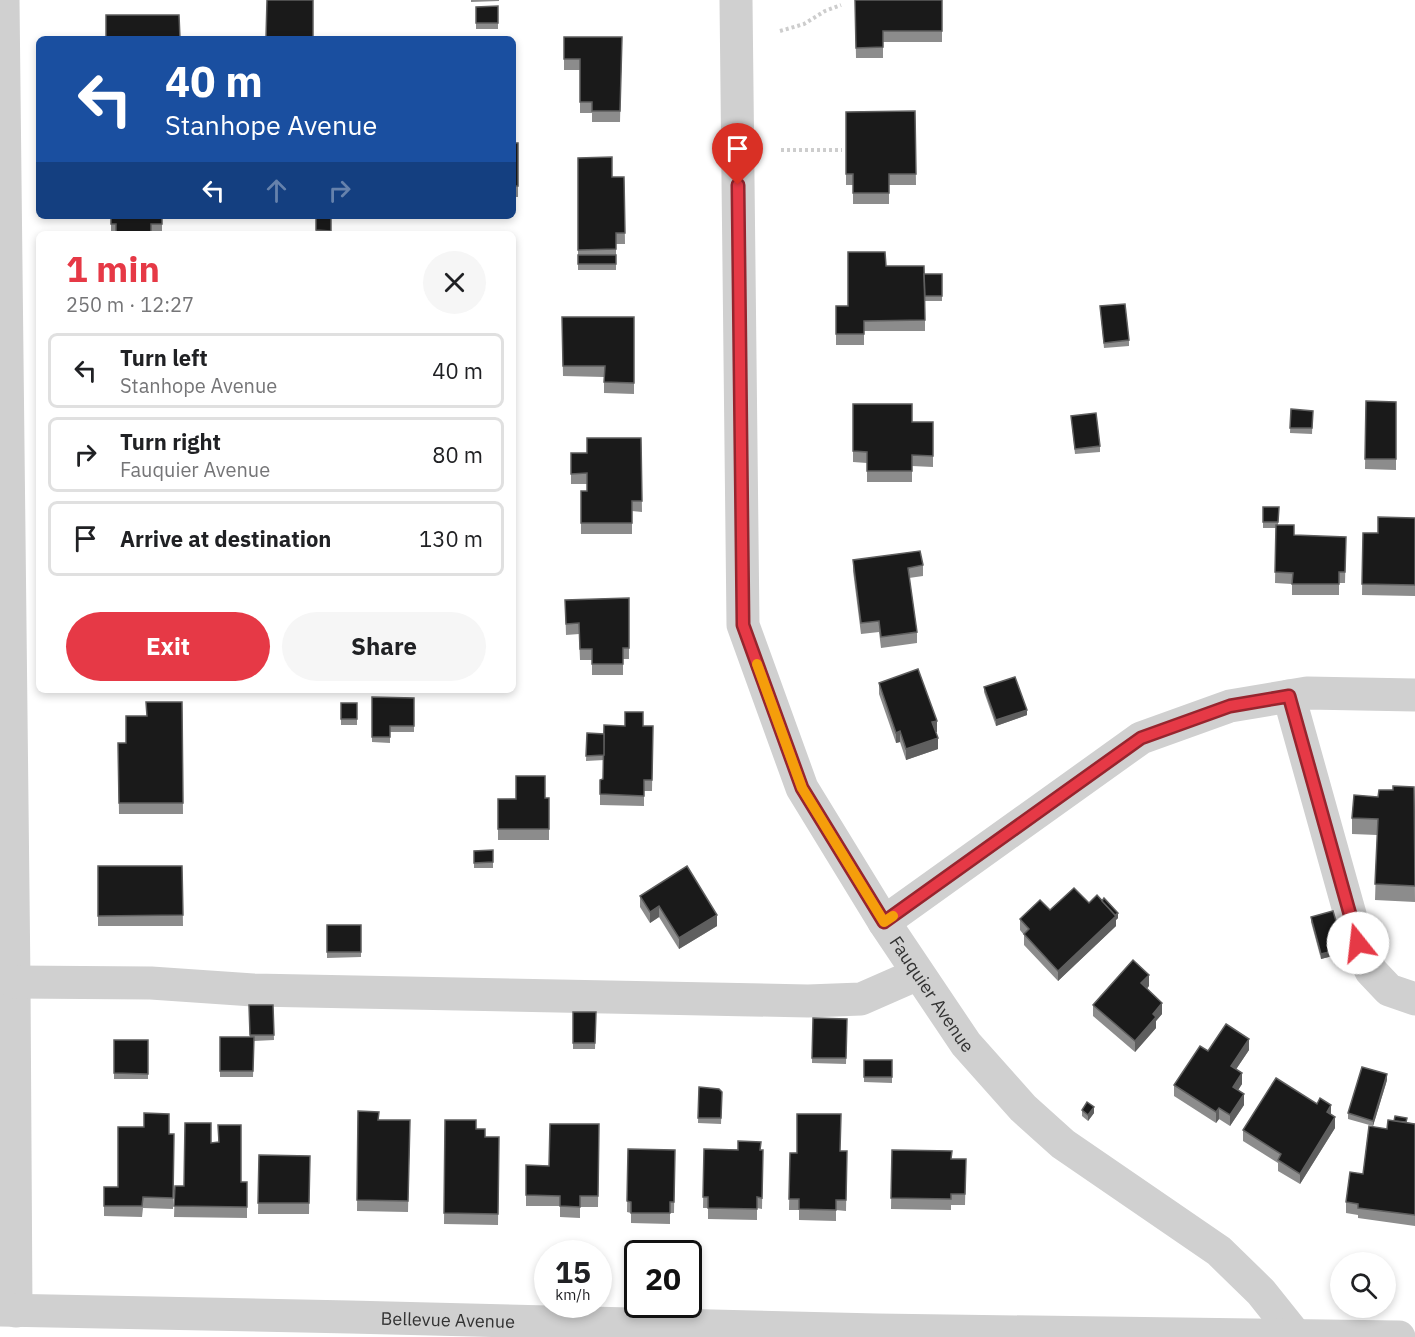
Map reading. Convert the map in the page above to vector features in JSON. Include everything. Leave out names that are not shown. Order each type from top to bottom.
[{"type":"street","points":[[3,0],[14,982],[8,1311]]},
{"type":"street","name":"Fauquier Avenue","points":[[736,0],[743,625],[802,788],[884,922],[966,1044],[1023,1108],[1063,1144],[1219,1251],[1261,1292],[1296,1336]]},
{"type":"street","points":[[884,922],[1141,738],[1230,706],[1307,693],[1415,695]]},
{"type":"street","points":[[1289,696],[1358,943],[1371,971],[1389,990],[1415,999]]},
{"type":"street","points":[[14,982],[151,983],[253,990],[808,1001],[861,999],[918,974]]},
{"type":"street","name":"Bellevue Avenue","points":[[8,1311],[350,1327],[1399,1337]]},
{"type":"path","points":[[780,31],[804,24],[825,10],[841,5]]},
{"type":"path","points":[[781,150],[842,150]]},
{"type":"building","points":[[267,0],[313,0],[313,36],[266,36]]},
{"type":"building","points":[[855,0],[942,0],[942,31],[883,31],[883,47],[856,48]]},
{"type":"building","points":[[498,6],[498,23],[476,23],[476,7]]},
{"type":"building","points":[[106,15],[179,15],[180,36],[106,36]]},
{"type":"building","points":[[564,37],[622,37],[620,111],[592,111],[592,102],[580,102],[580,59],[564,59]]},
{"type":"building","points":[[915,111],[916,174],[889,174],[889,193],[853,193],[853,174],[846,174],[846,112]]},
{"type":"building","points":[[516,143],[518,143],[518,186],[516,186]]},
{"type":"building","points":[[612,157],[612,177],[624,177],[625,233],[616,233],[616,249],[578,250],[578,158]]},
{"type":"building","points":[[111,219],[162,219],[162,224],[151,224],[151,231],[116,231],[116,224],[111,224]]},
{"type":"building","points":[[316,219],[331,219],[331,231],[316,230]]},
{"type":"building","points":[[848,252],[885,252],[886,266],[924,266],[925,320],[864,321],[864,334],[836,334],[836,306],[848,306]]},
{"type":"building","points":[[578,255],[616,255],[616,264],[578,264]]},
{"type":"building","points":[[924,274],[942,274],[942,296],[925,296]]},
{"type":"building","points":[[1125,304],[1129,340],[1104,343],[1100,306]]},
{"type":"building","points":[[562,317],[634,317],[634,383],[604,382],[605,366],[563,366]]},
{"type":"building","points":[[1366,401],[1396,402],[1396,459],[1365,459]]},
{"type":"building","points":[[853,404],[912,404],[912,422],[933,422],[933,456],[912,455],[912,471],[867,471],[867,452],[853,451]]},
{"type":"building","points":[[1291,409],[1313,411],[1312,428],[1290,428]]},
{"type":"building","points":[[1096,413],[1100,446],[1075,449],[1071,416]]},
{"type":"building","points":[[587,438],[641,438],[642,501],[632,501],[632,523],[581,523],[581,491],[587,491],[587,473],[571,474],[571,453],[587,453]]},
{"type":"building","points":[[1263,507],[1279,507],[1278,522],[1263,522]]},
{"type":"building","points":[[1378,517],[1415,518],[1415,585],[1362,584],[1363,533],[1378,533]]},
{"type":"building","points":[[1276,525],[1294,525],[1294,535],[1346,537],[1345,572],[1339,572],[1339,584],[1292,584],[1293,573],[1275,572]]},
{"type":"building","points":[[920,551],[923,565],[908,568],[917,632],[881,637],[879,621],[861,623],[853,560]]},
{"type":"building","points":[[629,598],[629,648],[623,648],[623,664],[592,664],[592,649],[580,649],[579,623],[566,624],[565,600]]},
{"type":"building","points":[[918,669],[937,721],[932,722],[938,738],[906,749],[900,731],[896,733],[879,683]]},
{"type":"building","points":[[1015,677],[1027,710],[996,720],[984,687]]},
{"type":"building","points":[[372,697],[414,698],[414,726],[390,726],[390,737],[372,737]]},
{"type":"building","points":[[146,702],[182,702],[183,803],[119,803],[118,743],[126,743],[126,716],[147,716]]},
{"type":"building","points":[[341,703],[357,703],[357,719],[341,719]]},
{"type":"building","points":[[625,712],[643,712],[643,726],[653,726],[652,780],[644,780],[644,796],[600,794],[600,780],[603,779],[604,725],[625,726]]},
{"type":"building","points":[[587,733],[604,734],[604,755],[586,756]]},
{"type":"building","points":[[516,776],[545,776],[545,798],[549,798],[549,829],[498,829],[498,799],[516,799]]},
{"type":"building","points":[[1393,786],[1414,787],[1415,886],[1375,884],[1378,819],[1352,818],[1354,795],[1378,797],[1379,790],[1393,790]]},
{"type":"building","points":[[493,850],[493,862],[474,863],[474,851]]},
{"type":"building","points":[[98,866],[182,866],[183,915],[98,916]]},
{"type":"building","points":[[687,866],[717,915],[679,938],[659,906],[650,912],[640,896]]},
{"type":"building","points":[[1074,888],[1089,903],[1097,895],[1116,916],[1058,971],[1024,934],[1029,929],[1020,919],[1040,900],[1050,910]]},
{"type":"building","points":[[1104,898],[1118,913],[1115,915],[1102,901]]},
{"type":"building","points":[[1333,911],[1344,948],[1321,954],[1311,917]]},
{"type":"building","points":[[327,925],[361,925],[361,952],[327,952]]},
{"type":"building","points":[[1133,960],[1149,975],[1141,983],[1162,1003],[1153,1014],[1156,1017],[1135,1041],[1093,1005]]},
{"type":"building","points":[[249,1005],[273,1005],[274,1035],[250,1035]]},
{"type":"building","points":[[573,1012],[596,1012],[595,1043],[573,1043]]},
{"type":"building","points":[[813,1018],[847,1019],[846,1058],[812,1058]]},
{"type":"building","points":[[1226,1024],[1249,1039],[1231,1066],[1242,1073],[1233,1087],[1244,1094],[1230,1115],[1219,1108],[1216,1112],[1174,1085],[1200,1046],[1208,1051]]},
{"type":"building","points":[[220,1037],[254,1037],[253,1071],[220,1071]]},
{"type":"building","points":[[114,1040],[148,1040],[148,1074],[114,1073]]},
{"type":"building","points":[[864,1060],[892,1060],[892,1077],[864,1077]]},
{"type":"building","points":[[1362,1067],[1387,1074],[1373,1121],[1348,1113]]},
{"type":"building","points":[[1276,1078],[1317,1104],[1320,1098],[1331,1105],[1327,1112],[1335,1117],[1300,1174],[1278,1160],[1281,1154],[1243,1130]]},
{"type":"building","points":[[699,1087],[719,1089],[722,1092],[721,1118],[698,1118]]},
{"type":"building","points":[[1087,1102],[1094,1107],[1088,1115],[1082,1110]]},
{"type":"building","points":[[358,1111],[379,1112],[378,1120],[410,1120],[408,1201],[357,1200]]},
{"type":"building","points":[[144,1113],[169,1114],[169,1134],[174,1134],[173,1198],[143,1197],[142,1206],[104,1206],[104,1187],[118,1187],[118,1127],[144,1127]]},
{"type":"building","points":[[797,1114],[841,1114],[840,1151],[847,1151],[846,1200],[836,1200],[836,1210],[799,1209],[799,1199],[789,1199],[790,1153],[797,1153]]},
{"type":"building","points":[[1395,1116],[1407,1118],[1406,1122],[1394,1121]]},
{"type":"building","points":[[445,1120],[476,1120],[476,1129],[485,1129],[485,1137],[499,1137],[498,1214],[444,1213]]},
{"type":"building","points":[[1388,1120],[1415,1124],[1415,1215],[1358,1208],[1358,1204],[1346,1202],[1350,1172],[1363,1174],[1369,1126],[1387,1129]]},
{"type":"building","points":[[185,1123],[211,1123],[211,1143],[219,1142],[218,1125],[241,1125],[241,1182],[247,1182],[247,1207],[174,1206],[175,1186],[184,1186]]},
{"type":"building","points":[[550,1124],[599,1124],[598,1196],[580,1196],[580,1207],[560,1206],[560,1196],[526,1195],[526,1165],[549,1166]]},
{"type":"building","points":[[738,1141],[761,1142],[760,1150],[763,1150],[762,1198],[757,1197],[757,1209],[708,1208],[708,1197],[703,1197],[704,1149],[738,1150]]},
{"type":"building","points":[[628,1149],[675,1150],[674,1202],[670,1202],[670,1213],[631,1213],[631,1202],[627,1201]]},
{"type":"building","points":[[892,1150],[952,1151],[951,1159],[966,1159],[965,1194],[951,1194],[951,1199],[891,1198]]},
{"type":"building","points":[[259,1155],[310,1156],[309,1203],[258,1203]]},
{"type":"slow traffic","points":[[757,664],[802,788],[884,922],[893,916]]},
{"type":"route","points":[[738,185],[743,625],[802,788],[884,922],[1141,738],[1230,706],[1289,696],[1358,943]]}]
